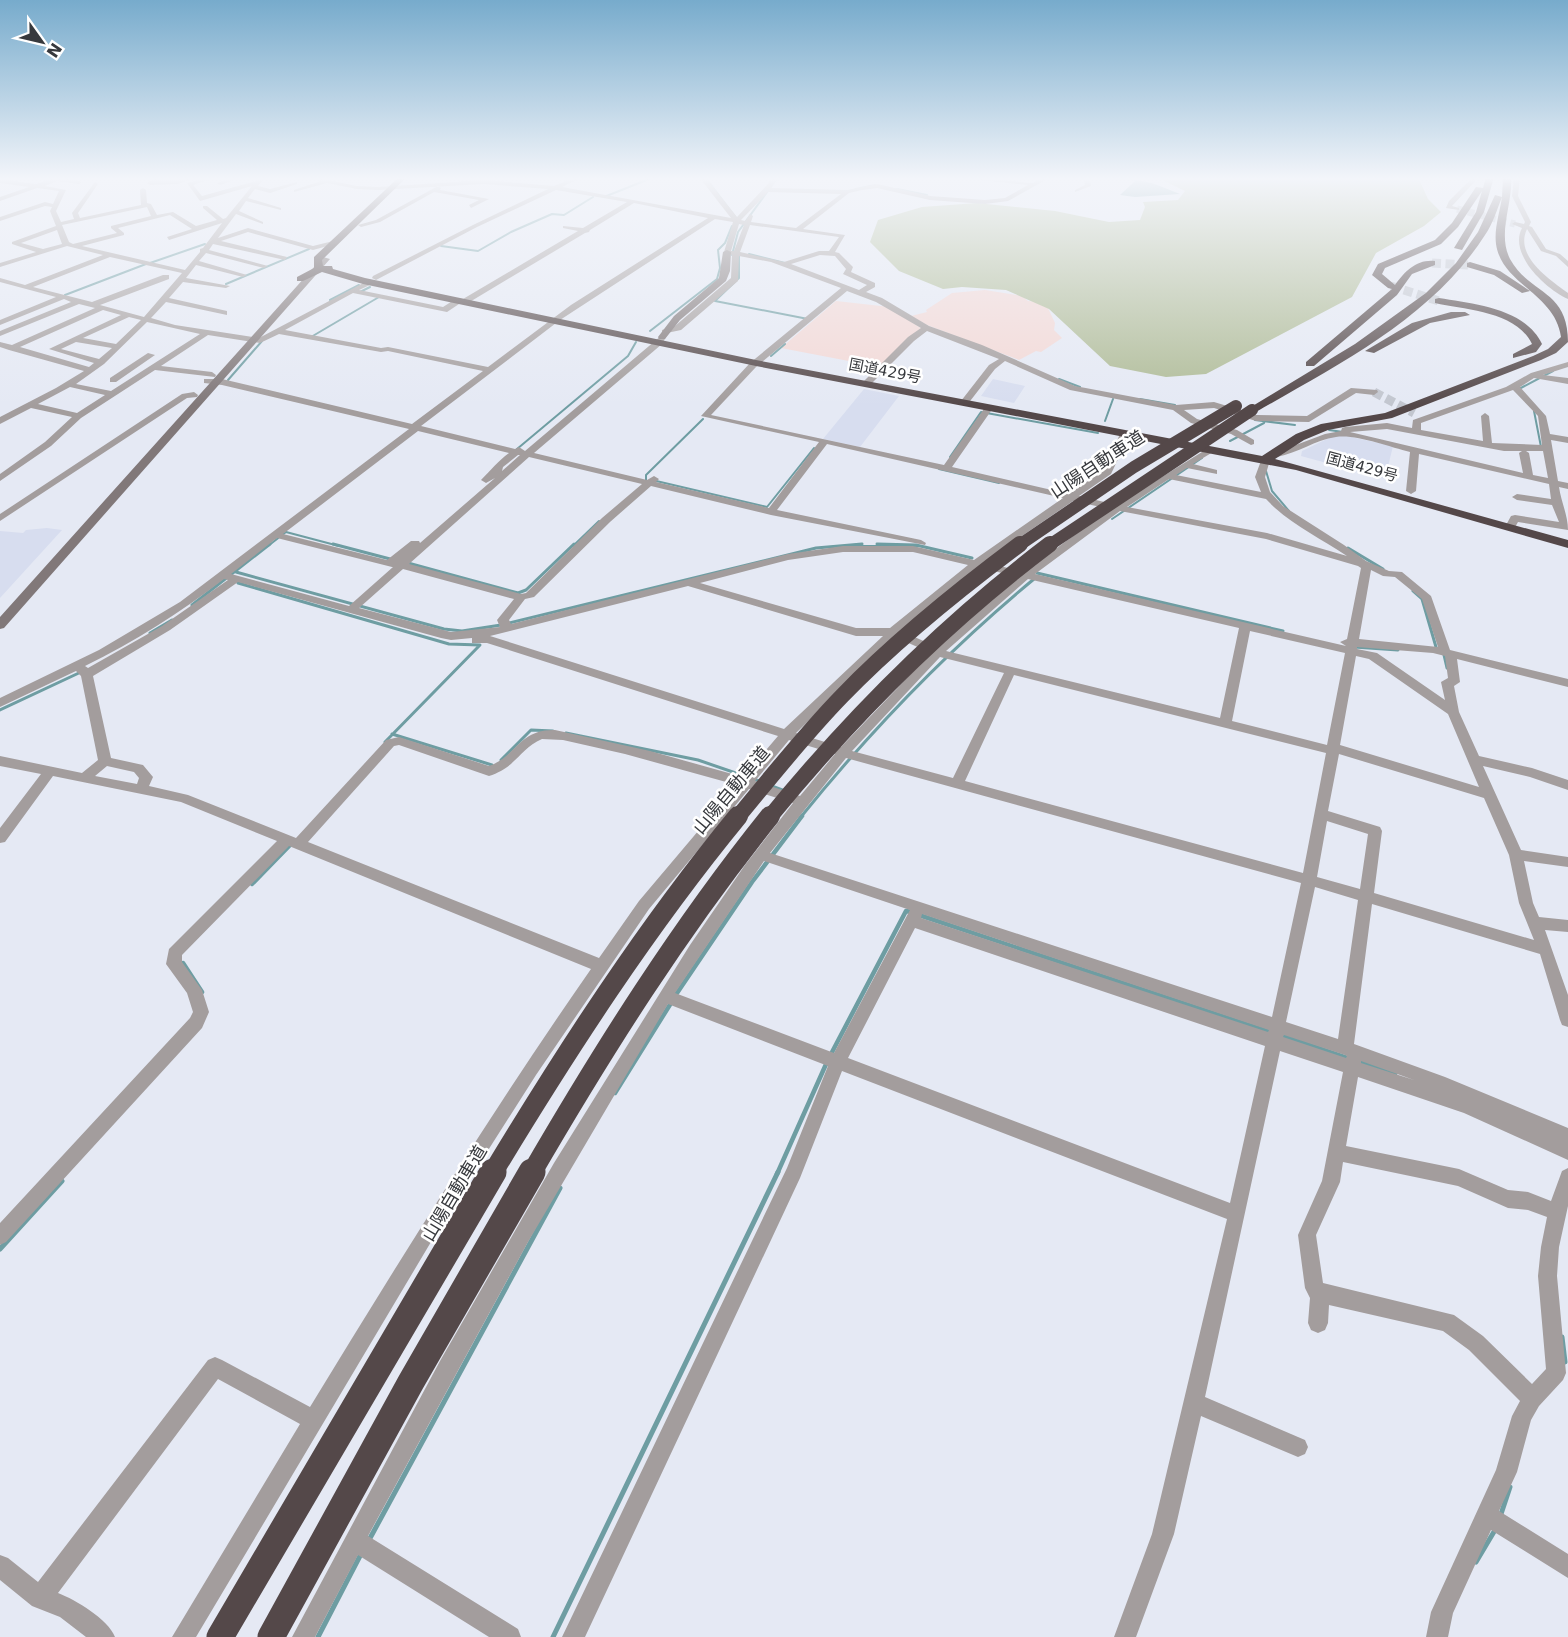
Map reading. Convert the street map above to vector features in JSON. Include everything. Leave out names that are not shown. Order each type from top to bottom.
[{"type":"highway","points":[[320,263],[326,253]]},
{"type":"highway","points":[[320,263],[330,253]]},
{"type":"highway","points":[[1391,286],[1377,275],[1381,266],[1414,253]]},
{"type":"highway","points":[[1427,281],[1454,253]]},
{"type":"highway","name":"山陽自動車道","points":[[220,1637],[528,1114],[621,971],[680,888],[735,819],[852,686],[969,581],[1044,525],[1116,477],[1365,341],[1441,285],[1469,253]]},
{"type":"highway","points":[[1270,456],[1311,432],[1337,423],[1388,416],[1552,351],[1566,338],[1567,329],[1560,315],[1513,266],[1505,253]]},
{"type":"highway","name":"国道429号","points":[[320,263],[363,286],[465,300],[966,401],[1270,456],[1411,491],[1568,544]]},
{"type":"highway","points":[[1310,364],[1394,293],[1409,272],[1424,264],[1432,263]]},
{"type":"highway","points":[[1470,265],[1506,278],[1535,299],[1554,321],[1559,344]]},
{"type":"highway","points":[[301,282],[327,278],[363,286]]},
{"type":"highway","points":[[1270,456],[1281,440],[1303,429],[1378,411],[1526,354],[1537,344],[1536,336],[1525,327],[1486,311],[1439,301]]},
{"type":"highway","name":"山陽自動車道","points":[[271,1637],[421,1364],[549,1143],[646,987],[759,831],[877,697],[936,637],[990,589],[1064,533],[1402,302]]},
{"type":"highway","points":[[1244,408],[1268,408],[1425,320],[1440,315],[1467,315],[1506,326],[1524,341],[1514,357]]},
{"type":"highway","name":"国道429号","points":[[966,401],[987,411],[1210,450],[1270,456],[1338,477],[1512,524],[1567,531]]},
{"type":"street","points":[[0,265],[39,253]]},
{"type":"street","points":[[102,253],[181,277],[226,286]]},
{"type":"street","points":[[0,421],[100,362],[164,299],[199,253]]},
{"type":"street","points":[[215,253],[264,266]]},
{"type":"street","points":[[265,253],[320,263]]},
{"type":"street","points":[[299,253],[320,263]]},
{"type":"street","points":[[0,280],[144,320],[256,341],[281,332],[427,253]]},
{"type":"street","points":[[465,300],[547,253]]},
{"type":"street","points":[[0,703],[82,670],[166,628],[488,370],[584,298],[659,253]]},
{"type":"street","points":[[356,606],[399,563],[522,453],[659,338],[677,318],[723,279],[734,253]]},
{"type":"street","points":[[736,253],[786,264],[861,292],[886,303],[926,328],[1005,358],[1079,390],[1176,408],[1214,405],[1256,418],[1300,421],[1309,419],[1354,390],[1374,392]]},
{"type":"street","points":[[786,264],[818,253]]},
{"type":"street","points":[[833,253],[837,254],[850,269],[846,272],[872,285],[861,292]]},
{"type":"street","points":[[1524,253],[1536,273],[1568,297]]},
{"type":"street","points":[[1553,253],[1558,255],[1568,268]]},
{"type":"street","points":[[26,287],[108,255]]},
{"type":"street","points":[[193,262],[243,275]]},
{"type":"street","points":[[0,611],[194,395],[256,341],[301,282],[320,263]]},
{"type":"street","points":[[33,272],[51,278]]},
{"type":"street","points":[[155,273],[166,277],[181,277]]},
{"type":"street","points":[[92,305],[166,277]]},
{"type":"street","points":[[846,288],[760,361],[705,416],[1122,509],[1267,536],[1364,564],[1392,575],[1398,574],[1427,598],[1450,656],[1450,682],[1447,682],[1453,712],[1488,794],[1519,856],[1526,903],[1539,923],[1568,1020]]},
{"type":"street","points":[[125,293],[143,297]]},
{"type":"street","points":[[0,323],[63,297]]},
{"type":"street","points":[[164,299],[224,313]]},
{"type":"street","points":[[0,334],[79,302]]},
{"type":"street","points":[[12,348],[102,308]]},
{"type":"street","points":[[0,314],[11,317]]},
{"type":"street","points":[[127,315],[53,349],[129,370]]},
{"type":"street","points":[[869,382],[911,339],[926,328]]},
{"type":"street","points":[[281,332],[321,341],[398,351],[488,370]]},
{"type":"street","points":[[0,478],[48,444],[78,416],[206,333]]},
{"type":"street","points":[[74,339],[117,347]]},
{"type":"street","points":[[0,344],[91,369]]},
{"type":"street","points":[[113,380],[151,355]]},
{"type":"street","points":[[966,401],[992,367],[1005,358]]},
{"type":"street","points":[[1417,432],[1416,422],[1517,388],[1537,376],[1568,364]]},
{"type":"street","points":[[154,367],[522,453],[772,507],[981,560],[1351,647],[1373,656],[1453,712]]},
{"type":"street","points":[[1537,376],[1568,381]]},
{"type":"street","points":[[0,625],[212,379]]},
{"type":"street","points":[[66,384],[112,394]]},
{"type":"street","points":[[1517,388],[1542,416],[1543,447],[1554,483],[1557,503],[1567,531]]},
{"type":"street","points":[[0,518],[184,396],[194,395]]},
{"type":"street","points":[[29,405],[78,416]]},
{"type":"street","points":[[1176,408],[1194,422],[1245,438]]},
{"type":"street","points":[[944,468],[987,411]]},
{"type":"street","points":[[1414,413],[1425,419]]},
{"type":"street","points":[[1485,416],[1488,445]]},
{"type":"street","points":[[1125,1637],[1163,1534],[1237,1214],[1309,880],[1366,568],[1364,564],[1307,528],[1270,497],[1260,478],[1260,467],[1270,456],[1294,452],[1328,434],[1387,426],[1509,448],[1543,447]]},
{"type":"street","points":[[1341,432],[1568,486]]},
{"type":"street","points":[[183,1637],[444,1204],[530,1070],[644,905],[786,735],[893,632],[981,560],[1108,472],[1125,434]]},
{"type":"street","points":[[1544,436],[1568,440]]},
{"type":"street","points":[[772,507],[823,444]]},
{"type":"street","points":[[303,1637],[362,1545],[480,1308],[553,1181],[671,998],[805,799],[943,654],[1032,572],[1210,450]]},
{"type":"street","points":[[1411,491],[1415,450]]},
{"type":"street","points":[[1524,453],[1529,478]]},
{"type":"street","points":[[1188,466],[1214,472]]},
{"type":"street","points":[[1170,478],[1270,497]]},
{"type":"street","points":[[280,536],[399,563],[521,597],[530,595],[650,480]]},
{"type":"street","points":[[1517,496],[1557,503]]},
{"type":"street","points":[[451,636],[506,626],[788,557],[843,549],[913,549],[981,560]]},
{"type":"street","points":[[1032,572],[1245,626],[1351,647],[1418,646],[1568,692]]},
{"type":"street","points":[[230,577],[356,606],[460,640],[488,639],[850,754],[1309,880],[1546,950]]},
{"type":"street","points":[[688,583],[856,632],[893,632],[943,654],[1334,750],[1488,794]]},
{"type":"street","points":[[506,626],[503,620],[521,597]]},
{"type":"street","points":[[1225,724],[1245,626]]},
{"type":"street","points":[[1450,656],[1568,683]]},
{"type":"street","points":[[82,670],[105,761]]},
{"type":"street","points":[[957,784],[1011,670]]},
{"type":"street","points":[[0,1236],[196,1023],[201,1012],[194,990],[174,964],[174,953],[292,843],[390,743],[399,741],[489,771],[501,769],[531,739],[542,735],[670,759],[748,778],[805,799]]},
{"type":"street","points":[[1475,759],[1568,785]]},
{"type":"street","points":[[0,761],[183,798],[601,966]]},
{"type":"street","points":[[84,777],[105,761],[138,768],[146,777],[141,789]]},
{"type":"street","points":[[0,838],[51,770]]},
{"type":"street","points":[[1321,814],[1375,831],[1365,897],[1351,1057],[1337,1152],[1331,1182],[1307,1235],[1314,1288],[1320,1294],[1447,1322],[1476,1343],[1532,1399]]},
{"type":"street","points":[[766,856],[915,914],[1351,1057],[1438,1082],[1568,1136]]},
{"type":"street","points":[[1519,856],[1568,862]]},
{"type":"street","points":[[573,1637],[794,1172],[831,1060],[915,914]]},
{"type":"street","points":[[1539,923],[1568,926]]},
{"type":"street","points":[[671,998],[1237,1214]]},
{"type":"street","points":[[1351,1057],[1468,1106],[1568,1152]]},
{"type":"street","points":[[1337,1152],[1459,1178],[1508,1199],[1528,1201],[1556,1212]]},
{"type":"street","points":[[1437,1637],[1442,1612],[1494,1521],[1522,1416],[1532,1399],[1556,1373],[1562,1351],[1547,1288],[1556,1212],[1568,1177]]},
{"type":"street","points":[[1318,1323],[1320,1294]]},
{"type":"street","points":[[40,1598],[215,1367],[314,1420]]},
{"type":"street","points":[[1193,1402],[1298,1447]]},
{"type":"street","points":[[1494,1521],[1568,1567]]},
{"type":"street","points":[[362,1545],[510,1637]]},
{"type":"street","points":[[0,1566],[40,1598],[67,1608],[104,1637]]},
{"type":"shaded area","points":[[985,290],[1022,296],[1028,301],[1040,302],[1047,306],[1055,323],[1054,330],[1062,338],[1041,352],[1036,351],[1019,360],[927,325],[911,316],[927,312],[926,310],[952,293]]},
{"type":"shaded area","points":[[836,301],[890,307],[922,329],[880,367],[781,348]]},
{"type":"shaded area","points":[[993,379],[1025,386],[1014,403],[981,396]]},
{"type":"shaded area","points":[[864,389],[899,396],[860,447],[823,439]]},
{"type":"shaded area","points":[[1342,435],[1393,446],[1385,479],[1301,456],[1302,451],[1331,437]]},
{"type":"shaded area","points":[[47,528],[62,530],[0,598],[0,531],[23,533],[26,530]]},
{"type":"green space","points":[[881,253],[1376,253],[1352,297],[1206,374],[1166,377],[1110,366],[1049,309],[1006,290],[962,287],[943,289],[899,271]]},
{"type":"waterway","points":[[150,263],[178,253]]},
{"type":"waterway","points":[[226,284],[299,253]]},
{"type":"waterway","points":[[650,331],[717,279],[720,268],[718,253]]},
{"type":"waterway","points":[[739,253],[739,278],[715,301],[808,319]]},
{"type":"waterway","points":[[749,254],[785,263]]},
{"type":"waterway","points":[[65,295],[146,264]]},
{"type":"waterway","points":[[330,300],[359,285]]},
{"type":"waterway","points":[[360,292],[370,287]]},
{"type":"waterway","points":[[311,337],[379,297]]},
{"type":"waterway","points":[[228,380],[262,341]]},
{"type":"waterway","points":[[517,449],[628,356],[636,342]]},
{"type":"waterway","points":[[771,356],[785,344]]},
{"type":"waterway","points":[[1517,390],[1553,371]]},
{"type":"waterway","points":[[1059,379],[1080,387]]},
{"type":"waterway","points":[[1105,421],[1113,399]]},
{"type":"waterway","points":[[1140,399],[1175,405]]},
{"type":"waterway","points":[[1534,411],[1541,447]]},
{"type":"waterway","points":[[950,457],[981,412],[1098,433]]},
{"type":"waterway","points":[[646,481],[646,475],[703,419]]},
{"type":"waterway","points":[[1255,420],[1295,425]]},
{"type":"waterway","points":[[1230,441],[1264,423]]},
{"type":"waterway","points":[[1329,430],[1343,432]]},
{"type":"waterway","points":[[652,480],[767,507],[814,448]]},
{"type":"waterway","points":[[1112,519],[1202,458]]},
{"type":"waterway","points":[[939,469],[999,483]]},
{"type":"waterway","points":[[1266,471],[1272,491],[1289,511]]},
{"type":"waterway","points":[[573,546],[599,521]]},
{"type":"waterway","points":[[268,546],[286,532],[339,546]]},
{"type":"waterway","points":[[192,605],[270,544]]},
{"type":"waterway","points":[[333,544],[394,560]]},
{"type":"waterway","points":[[408,563],[518,593],[526,590],[574,544]]},
{"type":"waterway","points":[[236,572],[444,629],[462,631],[501,625],[816,548],[862,544]]},
{"type":"waterway","points":[[877,544],[916,545],[972,558]]},
{"type":"waterway","points":[[844,546],[919,546]]},
{"type":"waterway","points":[[1348,548],[1383,569]]},
{"type":"waterway","points":[[1037,573],[1283,631]]},
{"type":"waterway","points":[[800,818],[911,692],[971,634],[1034,579]]},
{"type":"waterway","points":[[238,583],[449,644],[480,645],[393,734]]},
{"type":"waterway","points":[[1413,591],[1422,599],[1436,647]]},
{"type":"waterway","points":[[150,633],[172,620]]},
{"type":"waterway","points":[[1354,647],[1398,650]]},
{"type":"waterway","points":[[1444,655],[1447,668]]},
{"type":"waterway","points":[[0,710],[81,672]]},
{"type":"waterway","points":[[501,760],[531,730],[553,731]]},
{"type":"waterway","points":[[566,733],[698,760],[762,782]]},
{"type":"waterway","points":[[385,742],[393,734]]},
{"type":"waterway","points":[[393,734],[492,765]]},
{"type":"waterway","points":[[769,785],[785,791]]},
{"type":"waterway","points":[[675,996],[752,882],[802,816]]},
{"type":"waterway","points":[[252,884],[291,844]]},
{"type":"waterway","points":[[830,1056],[906,911],[912,912]]},
{"type":"waterway","points":[[919,915],[1273,1033]]},
{"type":"waterway","points":[[183,963],[202,992]]},
{"type":"waterway","points":[[615,1093],[671,1003]]},
{"type":"waterway","points":[[1280,1035],[1350,1059]]},
{"type":"waterway","points":[[1357,1061],[1395,1074]]},
{"type":"waterway","points":[[777,1174],[827,1062]]},
{"type":"waterway","points":[[553,1637],[778,1172]]},
{"type":"waterway","points":[[0,1249],[62,1181]]},
{"type":"waterway","points":[[369,1540],[560,1188]]},
{"type":"waterway","points":[[1562,1337],[1565,1362]]},
{"type":"waterway","points":[[1500,1517],[1510,1487]]},
{"type":"waterway","points":[[1476,1562],[1495,1530]]},
{"type":"waterway","points":[[318,1637],[362,1552]]},
{"type":"tunnel","points":[[1432,263],[1470,265]]},
{"type":"tunnel","points":[[1391,286],[1439,301]]},
{"type":"tunnel","points":[[1374,392],[1414,413]]}]
